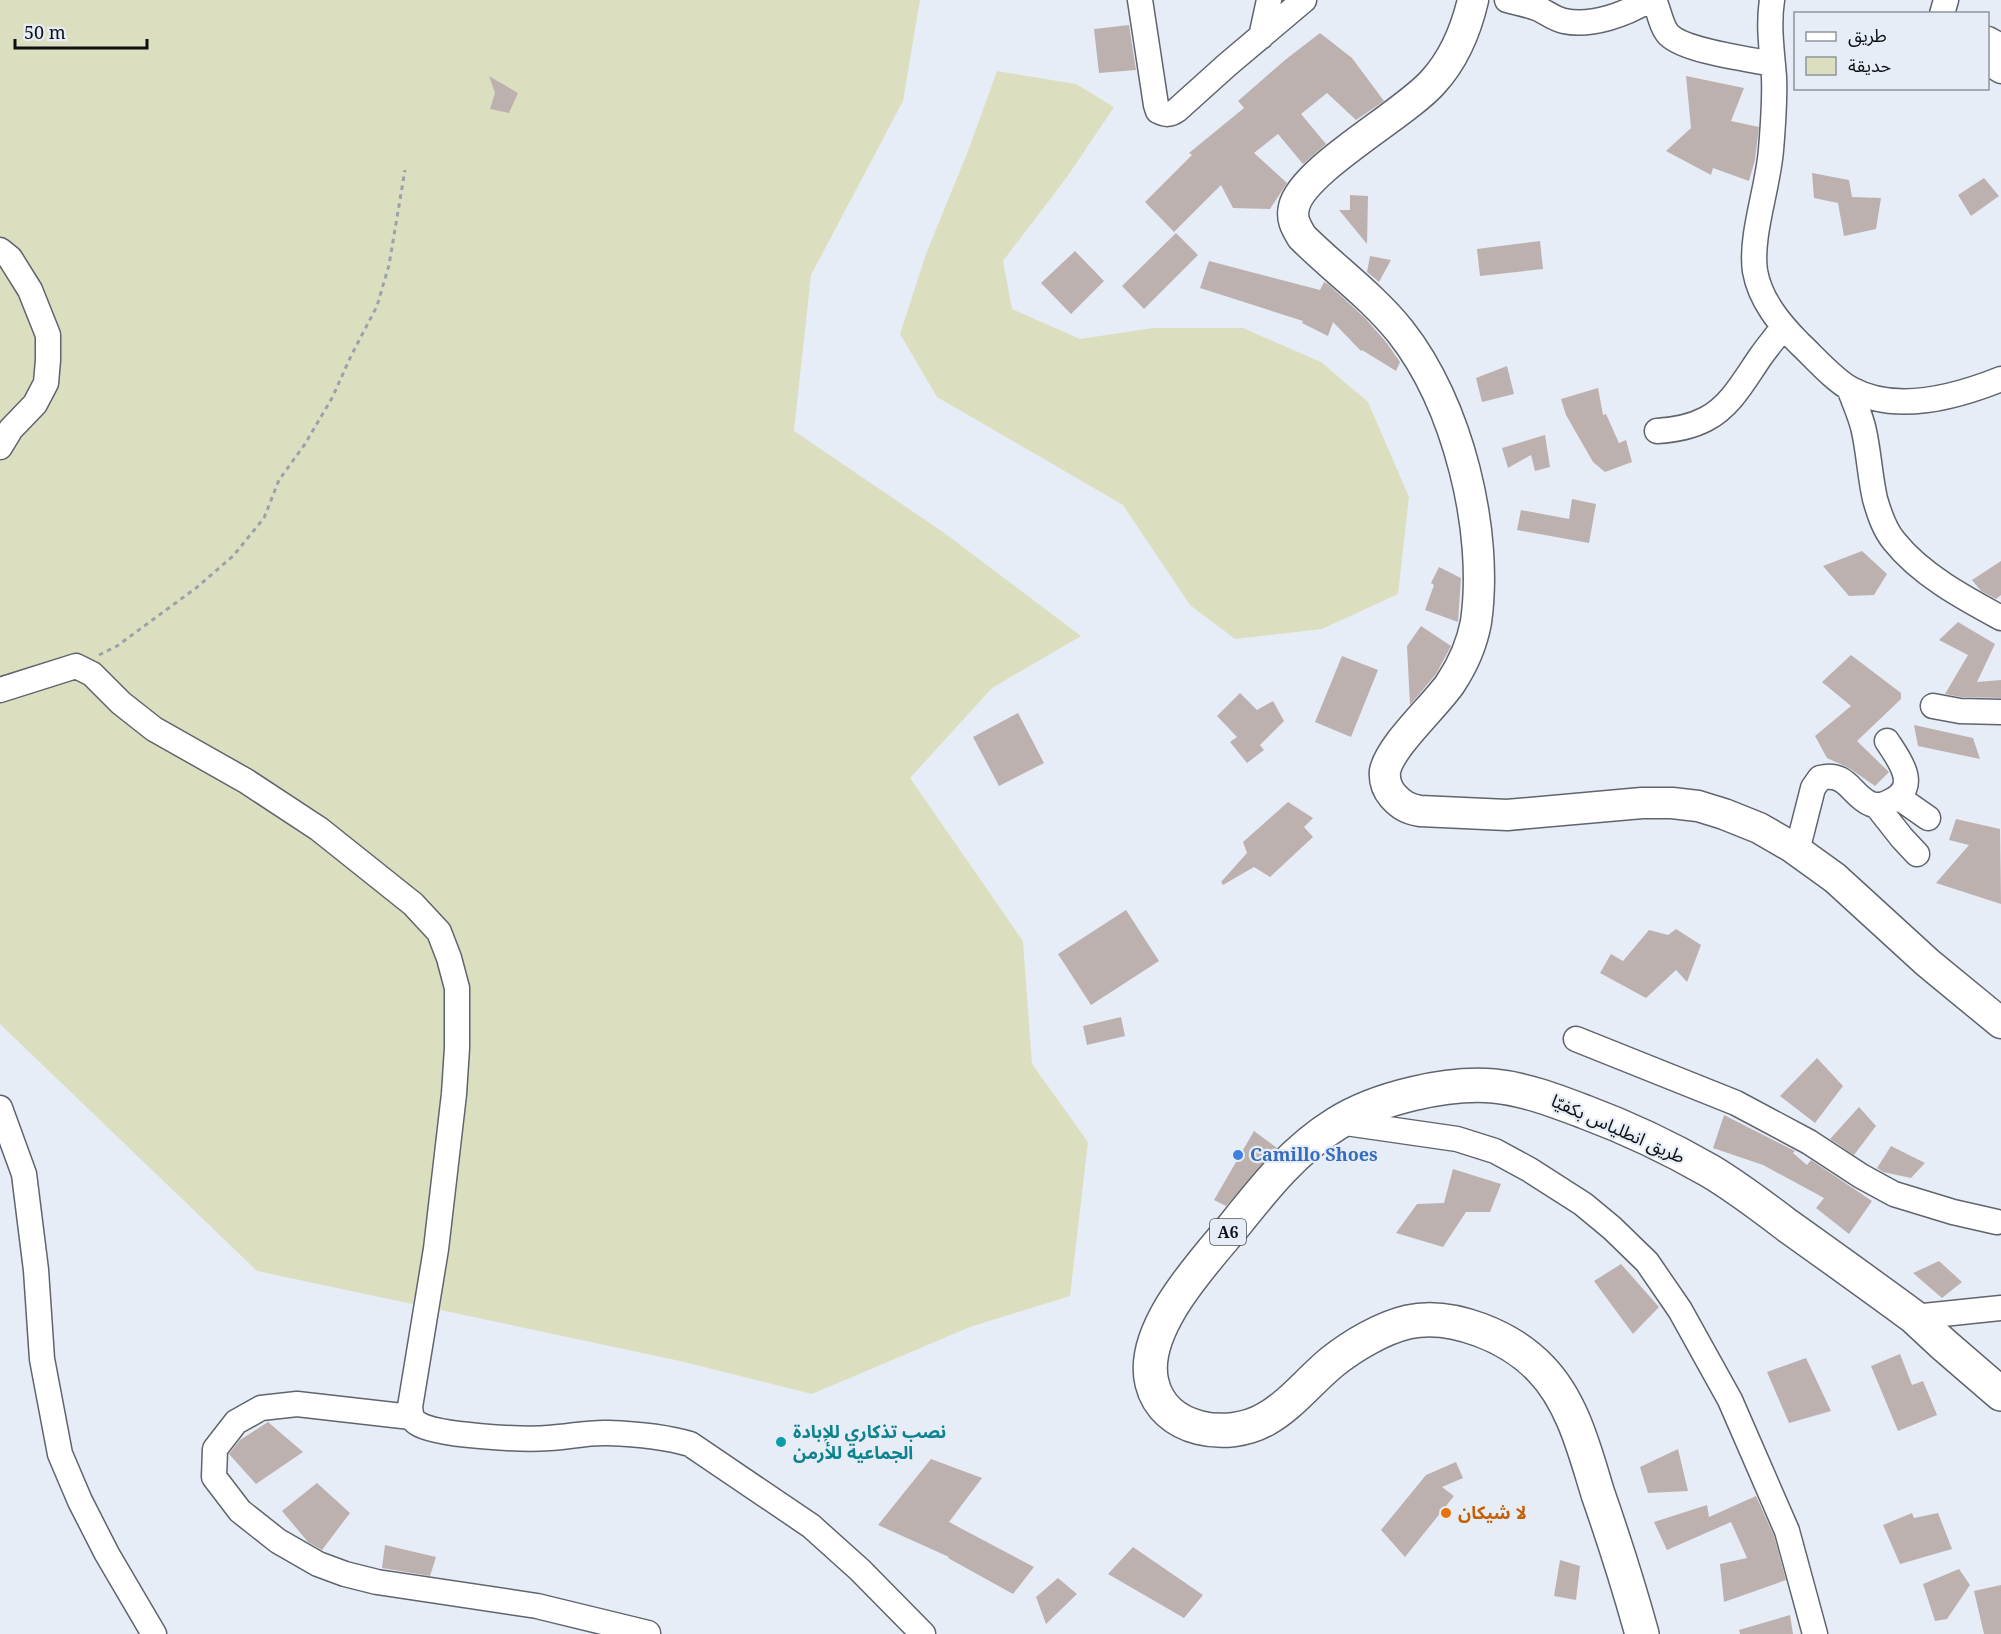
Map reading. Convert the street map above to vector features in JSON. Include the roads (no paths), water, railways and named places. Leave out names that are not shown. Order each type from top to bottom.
[{"type":"highway","name":"طريق انطلياس بكفيّا","points":[[1642,1634],[1626,1577],[1581,1440],[1561,1396],[1541,1368],[1496,1337],[1476,1328],[1444,1320],[1410,1321],[1388,1329],[1333,1360],[1268,1418],[1249,1426],[1224,1431],[1195,1428],[1175,1416],[1161,1403],[1152,1383],[1150,1356],[1160,1329],[1182,1289],[1290,1160],[1339,1122],[1381,1102],[1409,1095],[1494,1086],[1551,1099],[1648,1138],[1713,1173],[1914,1317],[2001,1394]]},
{"type":"main road","points":[[1473,0],[1466,27],[1452,56],[1433,82],[1409,104],[1318,173],[1304,189],[1294,206],[1293,223],[1302,237],[1382,310],[1401,332],[1425,368],[1441,398],[1453,429],[1475,519],[1478,606],[1474,633],[1464,660],[1450,685],[1396,750],[1385,770],[1385,784],[1391,794],[1408,809],[1442,813],[1507,814],[1642,803],[1672,803],[1698,806],[1759,828],[1835,878],[1928,963],[2001,1023]]},
{"type":"street","points":[[1140,0],[1156,105],[1158,111],[1164,115],[1177,110],[1305,0]]},
{"type":"street","points":[[1261,37],[1269,0]]},
{"type":"street","points":[[1507,0],[1539,9],[1566,21],[1579,22],[1599,20],[1637,8],[1650,0]]},
{"type":"street","points":[[1654,0],[1666,31],[1676,40],[1689,46],[1773,64]]},
{"type":"street","points":[[1772,0],[1770,44],[1774,88],[1771,149],[1755,241],[1755,272],[1764,298],[1783,327],[1848,388],[1869,398],[1896,401],[1926,400],[1975,389],[2001,379]]},
{"type":"street","points":[[0,250],[10,258],[30,290],[48,335],[46,383],[35,404],[11,429],[0,447]]},
{"type":"street","points":[[1657,431],[1689,426],[1705,420],[1718,411],[1731,398],[1783,327]]},
{"type":"street","points":[[1848,388],[1864,430],[1875,500],[1881,518],[1893,540],[1921,567],[1970,602],[1997,611]]},
{"type":"street","points":[[0,690],[76,666],[92,674],[121,703],[154,729],[246,781],[319,829],[413,904],[439,932],[457,988],[454,1094],[436,1249],[410,1407],[411,1417]]},
{"type":"street","points":[[1933,706],[1960,711],[2001,712]]},
{"type":"street","points":[[1887,741],[1906,772],[1905,786],[1887,801]]},
{"type":"street","points":[[1797,851],[1813,788],[1820,778],[1833,777],[1844,781],[1866,801],[1887,801],[1928,818]]},
{"type":"street","points":[[1887,801],[1889,822],[1917,854]]},
{"type":"street","points":[[1576,1039],[1736,1104],[1809,1142],[1861,1176],[1894,1194],[2000,1226]]},
{"type":"street","points":[[0,1108],[24,1174],[36,1270],[42,1359],[60,1454],[80,1501],[107,1554],[154,1634]]},
{"type":"street","points":[[1339,1122],[1457,1139],[1495,1151],[1583,1204],[1647,1262],[1680,1310],[1730,1400],[1787,1531],[1815,1634]]},
{"type":"street","points":[[1914,1317],[2001,1308]]},
{"type":"street","points":[[648,1634],[537,1606],[377,1582],[318,1564],[278,1541],[240,1511],[214,1477],[214,1449],[236,1422],[261,1408],[297,1404],[411,1417],[418,1424],[461,1435],[549,1438],[606,1433],[673,1439],[690,1444],[811,1526],[860,1569],[923,1634]]},
{"type":"street","points":[[642,1634],[648,1634]]},
{"type":"place","name":"Camillo Shoes","points":[[1238,1155]]},
{"type":"place","name":"نصب تذكاري للإبادة الجماعية للأرمن","points":[[781,1442]]},
{"type":"place","name":"لا شيكان","points":[[1446,1513]]}]
